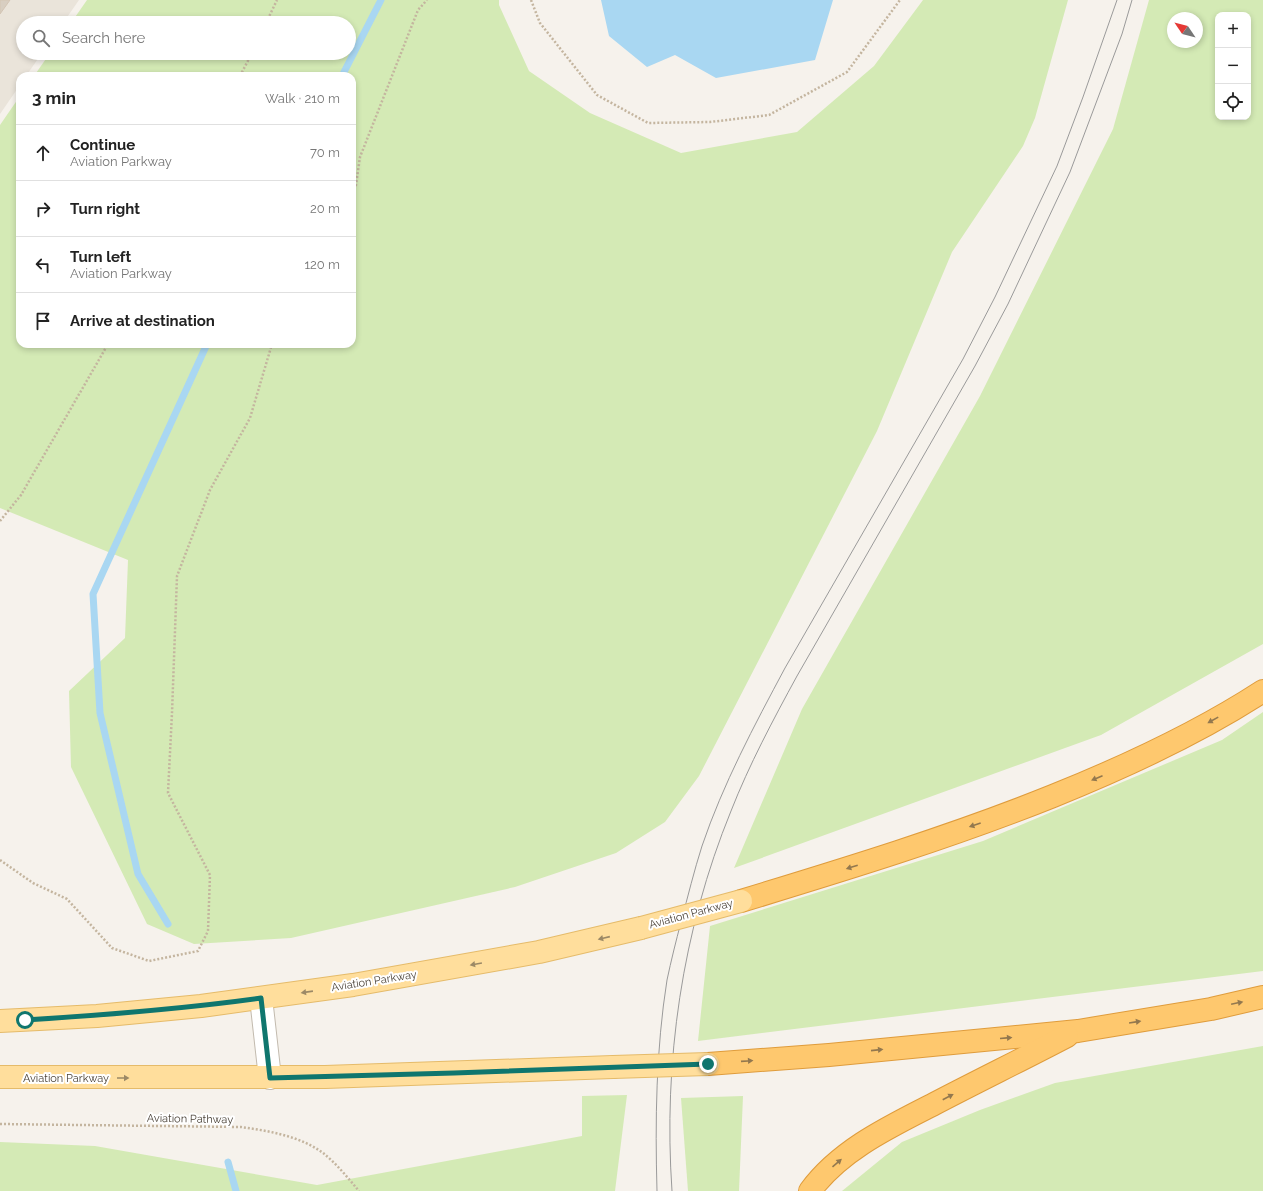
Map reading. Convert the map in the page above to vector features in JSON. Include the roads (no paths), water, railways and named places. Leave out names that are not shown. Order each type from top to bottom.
[{"type":"highway","points":[[741,901],[858,865],[1012,812],[1151,754],[1255,696]]},
{"type":"highway","points":[[708,1064],[829,1055],[1078,1031],[1210,1009],[1263,997]]},
{"type":"highway","points":[[810,1191],[819,1178],[851,1151],[888,1128],[1078,1031]]},
{"type":"main road","name":"Aviation Parkway","points":[[0,1021],[105,1015],[201,1006],[421,974],[532,954],[610,936],[741,901]]},
{"type":"main road","name":"Aviation Parkway","points":[[0,1077],[270,1078],[708,1064]]},
{"type":"lane","points":[[261,998],[270,1078]]},
{"type":"water","points":[[601,0],[833,0],[815,60],[716,78],[675,55],[647,67],[609,36]]},
{"type":"waterway","points":[[356,49],[381,0]]},
{"type":"waterway","points":[[344,72],[350,60]]},
{"type":"waterway","points":[[168,924],[138,874],[100,713],[93,594],[205,348]]},
{"type":"waterway","points":[[228,1162],[236,1191]]},
{"type":"tram line","points":[[657,1191],[657,1085],[663,1006],[675,944],[702,846],[710,823],[729,778],[785,668],[963,359],[995,297],[1057,166],[1117,0]]},
{"type":"tram line","points":[[672,1191],[670,1143],[671,1094],[674,1046],[680,998],[688,950],[700,903],[714,856],[731,811],[753,760],[797,676],[975,366],[1008,304],[1070,172],[1122,34],[1132,0]]}]
